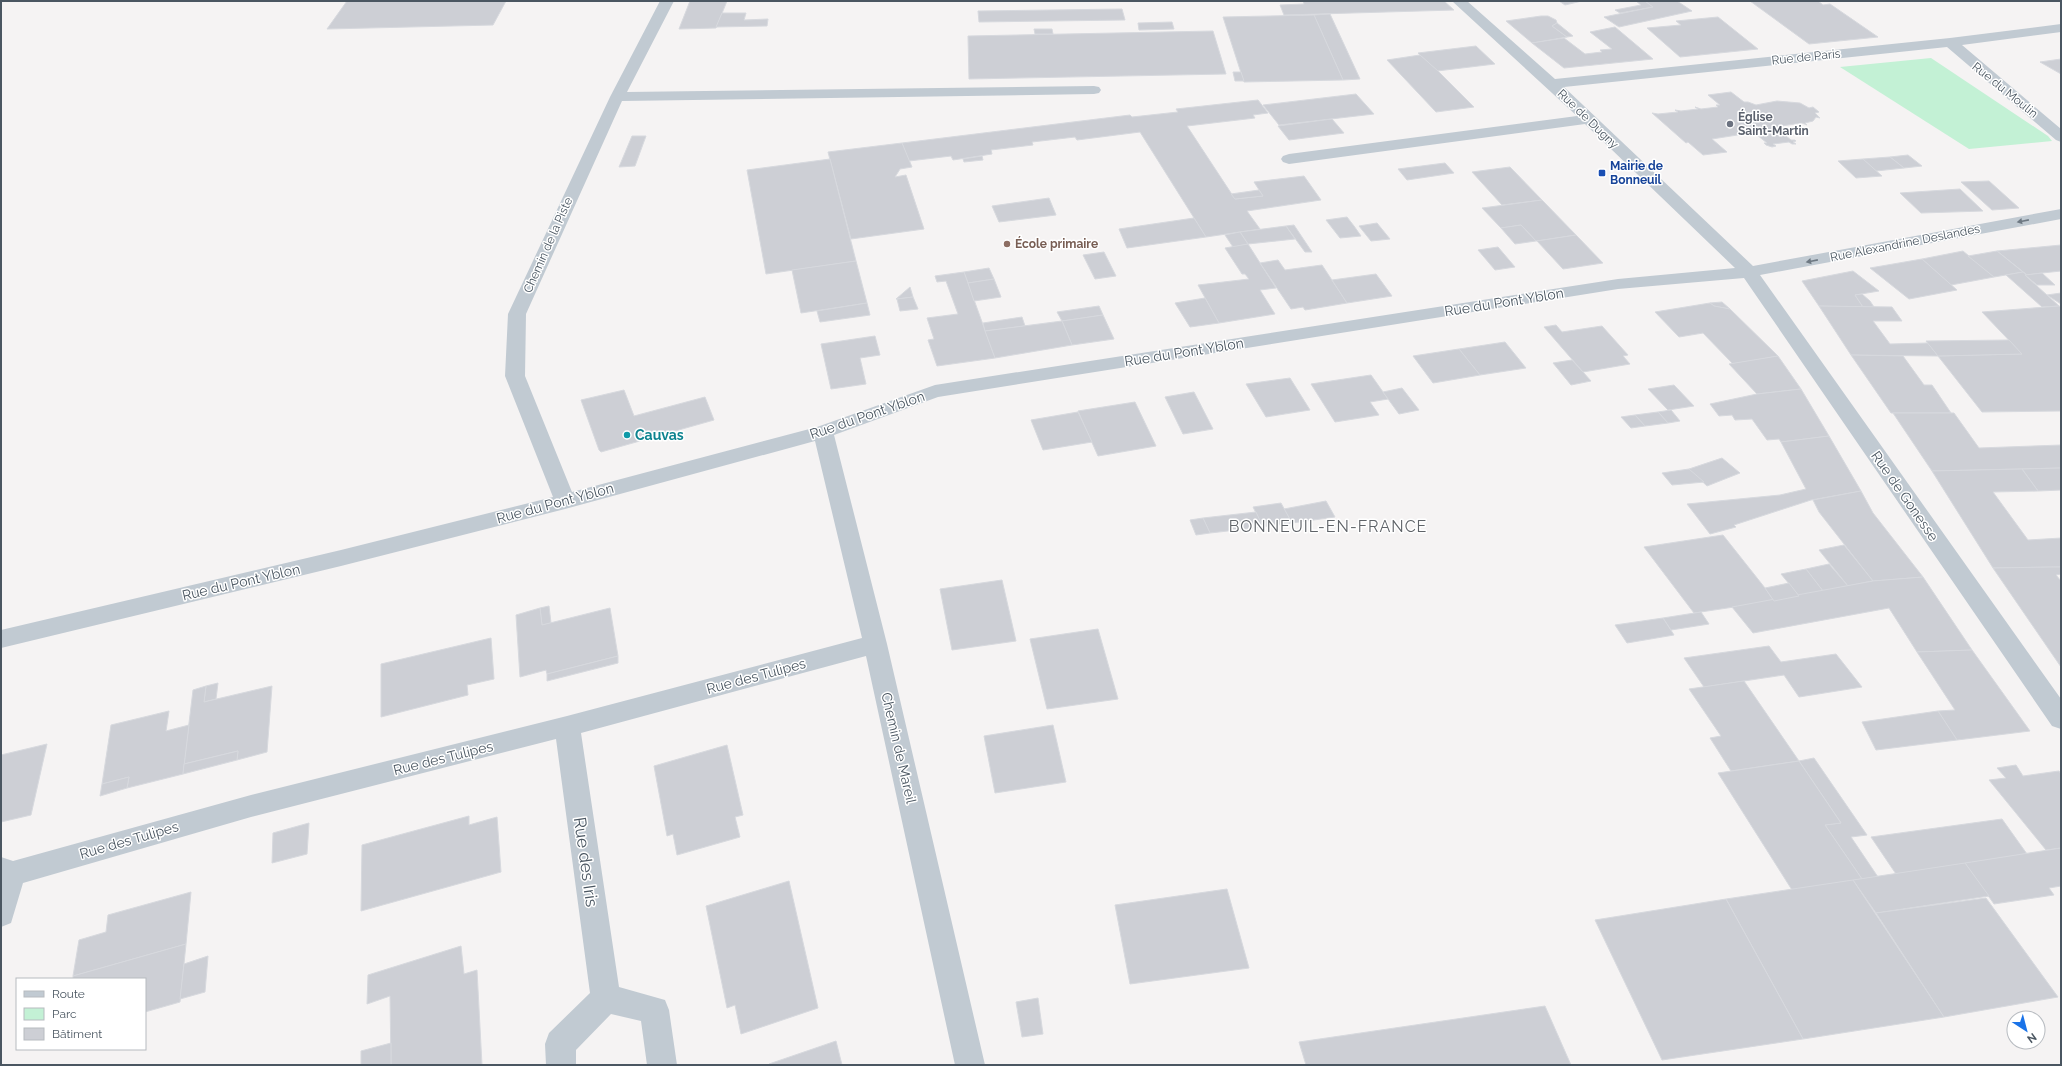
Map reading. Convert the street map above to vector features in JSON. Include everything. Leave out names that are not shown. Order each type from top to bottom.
[{"type":"street","name":"Chemin de la Piste","points":[[565,501],[515,376],[517,314],[546,248],[618,98],[667,1]]},
{"type":"street","name":"Rue de Dugny","points":[[1459,1],[1552,84],[1749,272]]},
{"type":"street","name":"Rue de Paris","points":[[1552,84],[1950,42],[2061,28]]},
{"type":"street","name":"Rue du Moulin","points":[[1950,42],[2061,136]]},
{"type":"street","points":[[618,98],[1094,90]]},
{"type":"street","points":[[1289,158],[1589,119]]},
{"type":"street","name":"Rue Alexandrine Deslandes","points":[[1749,272],[2061,214]]},
{"type":"street","name":"Rue du Pont Yblon","points":[[1,639],[341,558],[565,501],[822,432],[935,391],[1618,284],[1749,272]]},
{"type":"street","name":"Rue de Gonesse","points":[[1749,272],[2061,719]]},
{"type":"street","name":"Chemin de Mareil","points":[[822,432],[875,644],[970,1065]]},
{"type":"street","name":"Rue des Tulipes","points":[[1,914],[6,871],[251,806],[567,726],[875,644]]},
{"type":"street","name":"Rue des Iris","points":[[567,726],[606,998]]},
{"type":"street","points":[[561,1065],[560,1044],[606,998],[654,1010],[662,1065]]},
{"type":"green space","points":[[1931,58],[2048,136],[2052,141],[1969,149],[1840,67]]},
{"type":"building","points":[[347,1],[506,1],[493,25],[327,29]]},
{"type":"building","points":[[690,1],[727,1],[716,28],[679,29]]},
{"type":"building","points":[[1303,1],[1444,1],[1454,10],[1284,15],[1280,5],[1304,4]]},
{"type":"building","points":[[1559,1],[1582,1],[1565,5]]},
{"type":"building","points":[[1636,1],[1645,1],[1653,7],[1620,13],[1615,10],[1641,5]]},
{"type":"building","points":[[1645,1],[1677,1],[1692,11],[1619,27],[1604,17],[1653,7]]},
{"type":"building","points":[[1750,1],[1818,1],[1823,5],[1830,4],[1878,37],[1809,44]]},
{"type":"building","points":[[1122,9],[1125,20],[979,22],[978,11]]},
{"type":"building","points":[[722,13],[746,13],[744,20],[768,19],[767,26],[716,27]]},
{"type":"building","points":[[1330,14],[1360,79],[1343,80],[1314,15]]},
{"type":"building","points":[[1314,15],[1343,80],[1244,82],[1223,17]]},
{"type":"building","points":[[1548,16],[1556,20],[1557,23],[1552,26],[1567,37],[1532,43],[1506,21]]},
{"type":"building","points":[[1718,17],[1758,49],[1680,57],[1647,28],[1681,25],[1676,21]]},
{"type":"building","points":[[1172,22],[1174,29],[1139,30],[1138,23]]},
{"type":"building","points":[[1557,23],[1573,36],[1567,37],[1552,26]]},
{"type":"building","points":[[1615,27],[1653,59],[1564,68],[1532,43],[1564,38],[1585,54],[1602,52],[1600,50],[1612,49],[1590,32]]},
{"type":"building","points":[[1034,29],[1052,29],[1053,34],[1035,34]]},
{"type":"building","points":[[1213,31],[1226,74],[969,79],[968,36]]},
{"type":"building","points":[[1476,46],[1495,64],[1437,71],[1418,53]]},
{"type":"building","points":[[1420,55],[1474,107],[1436,112],[1387,60]]},
{"type":"building","points":[[2061,59],[2061,74],[2040,62]]},
{"type":"building","points":[[1233,72],[1241,72],[1244,81],[1235,81]]},
{"type":"building","name":"Église Saint-Martin","points":[[1731,92],[1744,102],[1756,105],[1777,101],[1800,103],[1809,108],[1813,107],[1819,112],[1815,113],[1820,118],[1816,117],[1813,121],[1805,123],[1807,125],[1802,123],[1781,126],[1783,130],[1781,132],[1791,140],[1795,140],[1796,141],[1793,142],[1796,144],[1789,142],[1773,144],[1776,146],[1772,147],[1766,145],[1764,143],[1767,143],[1757,135],[1750,133],[1712,139],[1727,152],[1703,155],[1688,142],[1686,143],[1652,113],[1658,114],[1678,112],[1675,110],[1681,111],[1698,109],[1695,107],[1701,109],[1718,107],[1716,105],[1720,105],[1708,95]]},
{"type":"building","points":[[1356,94],[1374,114],[1279,125],[1263,105]]},
{"type":"building","points":[[1258,100],[1268,113],[1253,115],[1255,118],[1187,126],[1235,199],[1263,196],[1254,182],[1304,176],[1321,200],[1247,211],[1260,229],[1206,237],[1140,132],[1077,140],[1075,137],[1032,142],[1033,145],[991,150],[992,154],[953,160],[951,156],[909,161],[902,143],[1130,115],[1132,117],[1178,112],[1176,109]]},
{"type":"building","points":[[1332,119],[1344,133],[1289,140],[1278,126]]},
{"type":"building","points":[[632,136],[646,136],[635,166],[619,167]]},
{"type":"building","points":[[902,143],[912,167],[900,169],[895,177],[906,175],[924,229],[851,239],[828,152]]},
{"type":"building","points":[[1908,155],[1922,166],[1904,168],[1890,157]]},
{"type":"building","points":[[982,156],[983,160],[964,162],[963,159]]},
{"type":"building","points":[[1890,157],[1904,168],[1876,171],[1863,159]]},
{"type":"building","points":[[830,159],[856,261],[766,274],[747,170]]},
{"type":"building","points":[[1863,159],[1882,176],[1856,178],[1838,161]]},
{"type":"building","points":[[1445,163],[1454,173],[1407,180],[1398,169]]},
{"type":"building","points":[[1510,167],[1542,200],[1502,205],[1472,172]]},
{"type":"building","points":[[1989,181],[2019,208],[1992,210],[1961,182]]},
{"type":"building","points":[[1960,189],[1983,211],[1921,213],[1900,193]]},
{"type":"building","points":[[1259,190],[1263,196],[1235,199],[1231,194]]},
{"type":"building","points":[[1049,198],[1056,215],[999,222],[992,206]]},
{"type":"building","points":[[1542,200],[1576,235],[1536,241],[1521,225],[1501,228],[1482,208]]},
{"type":"building","points":[[1347,217],[1361,236],[1340,238],[1326,220]]},
{"type":"building","points":[[1194,218],[1206,237],[1127,248],[1119,229]]},
{"type":"building","points":[[1377,223],[1390,239],[1371,241],[1359,226]]},
{"type":"building","points":[[1294,225],[1312,252],[1305,252],[1286,226]]},
{"type":"building","points":[[1521,225],[1536,241],[1515,244],[1501,228]]},
{"type":"building","points":[[1286,226],[1295,239],[1248,244],[1240,232]]},
{"type":"building","points":[[1240,232],[1248,244],[1233,247],[1225,235]]},
{"type":"building","points":[[1576,235],[1603,263],[1563,269],[1537,241]]},
{"type":"building","points":[[1248,244],[1276,288],[1260,290],[1275,314],[1219,323],[1198,285],[1249,279],[1245,274],[1242,274],[1225,248]]},
{"type":"building","points":[[2061,245],[2061,271],[2027,275],[1997,251]]},
{"type":"building","points":[[1498,247],[1515,267],[1495,270],[1478,250]]},
{"type":"building","points":[[1963,251],[1994,277],[1951,285],[1922,259]]},
{"type":"building","points":[[1997,251],[2023,272],[1994,277],[1968,256]]},
{"type":"building","points":[[1104,252],[1116,276],[1095,279],[1083,255]]},
{"type":"building","points":[[1922,259],[1957,290],[1909,299],[1870,268]]},
{"type":"building","points":[[1278,260],[1285,270],[1322,265],[1347,303],[1305,310],[1303,307],[1291,309],[1260,263]]},
{"type":"building","points":[[856,261],[867,303],[801,313],[792,270]]},
{"type":"building","points":[[989,268],[994,279],[968,283],[964,272]]},
{"type":"building","points":[[1853,271],[1879,291],[1855,295],[1863,307],[1819,306],[1802,281]]},
{"type":"building","points":[[964,272],[995,358],[937,366],[928,340],[934,339],[927,318],[958,314],[946,281],[937,282],[935,276]]},
{"type":"building","points":[[2023,272],[2059,306],[2042,307],[2006,275]]},
{"type":"building","points":[[2042,273],[2055,285],[2037,285],[2025,275]]},
{"type":"building","points":[[1376,274],[1392,296],[1347,303],[1332,280]]},
{"type":"building","points":[[994,279],[1001,297],[974,301],[968,283]]},
{"type":"building","points":[[910,287],[913,297],[896,299]]},
{"type":"building","points":[[2061,293],[2061,304],[2047,295]]},
{"type":"building","points":[[1862,294],[1874,307],[1863,307],[1855,295]]},
{"type":"building","points":[[913,297],[918,309],[900,311],[897,299]]},
{"type":"building","points":[[1205,298],[1219,323],[1190,327],[1175,303]]},
{"type":"building","points":[[1722,302],[1730,309],[1714,306],[1710,303]]},
{"type":"building","points":[[867,303],[870,315],[820,322],[817,311]]},
{"type":"building","points":[[1710,303],[1714,306],[1730,309],[1778,356],[1733,364],[1703,333],[1679,337],[1655,312]]},
{"type":"building","points":[[1099,306],[1103,315],[1062,321],[1057,312]]},
{"type":"building","points":[[1819,306],[1892,307],[1902,321],[1873,321],[1890,344],[1928,343],[1938,356],[1851,355]]},
{"type":"building","points":[[2061,307],[2061,411],[1982,412],[1938,356],[2022,354],[1982,312]]},
{"type":"building","points":[[1103,315],[1114,339],[1072,345],[1062,321]]},
{"type":"building","points":[[1022,317],[1025,326],[985,331],[983,323]]},
{"type":"building","points":[[1062,321],[1072,345],[995,358],[985,331]]},
{"type":"building","points":[[1556,325],[1562,332],[1602,326],[1628,355],[1623,356],[1630,364],[1583,372],[1544,327]]},
{"type":"building","points":[[875,336],[880,355],[860,358],[866,384],[831,389],[821,344]]},
{"type":"building","points":[[2009,340],[2022,354],[1938,356],[1926,341]]},
{"type":"building","points":[[1505,342],[1526,368],[1480,375],[1459,349]]},
{"type":"building","points":[[1459,349],[1480,375],[1433,383],[1413,356]]},
{"type":"building","points":[[1851,355],[1903,356],[1924,385],[1932,385],[1951,413],[1891,413]]},
{"type":"building","points":[[1778,356],[1801,389],[1757,394],[1729,364]]},
{"type":"building","points":[[1572,360],[1591,381],[1571,385],[1553,363]]},
{"type":"building","points":[[1371,375],[1388,399],[1370,402],[1379,415],[1335,422],[1311,384]]},
{"type":"building","points":[[1290,378],[1310,410],[1266,417],[1246,384]]},
{"type":"building","points":[[1674,385],[1694,406],[1668,410],[1648,389]]},
{"type":"building","points":[[1402,388],[1419,410],[1399,414],[1383,392]]},
{"type":"building","points":[[1801,389],[1829,436],[1781,442],[1779,439],[1767,440],[1752,419],[1735,420],[1732,415],[1719,416],[1710,404],[1757,394]]},
{"type":"building","name":"Cauvas","points":[[624,390],[634,416],[705,397],[714,420],[601,452],[581,400]]},
{"type":"building","points":[[1194,392],[1213,429],[1183,434],[1165,397]]},
{"type":"building","points":[[1135,402],[1156,446],[1098,456],[1078,411]]},
{"type":"building","points":[[1671,410],[1680,421],[1668,423],[1658,412]]},
{"type":"building","points":[[1078,412],[1092,442],[1043,450],[1031,420]]},
{"type":"building","points":[[1658,412],[1668,423],[1645,426],[1635,415]]},
{"type":"building","points":[[1893,413],[1954,413],[1979,448],[2061,445],[2061,468],[1932,471]]},
{"type":"building","points":[[1635,415],[1645,426],[1631,428],[1621,417]]},
{"type":"building","points":[[1829,436],[1861,491],[1811,500],[1734,525],[1736,527],[1710,534],[1687,504],[1780,495],[1806,489],[1781,442]]},
{"type":"building","points":[[1722,458],[1740,473],[1707,486],[1689,469]]},
{"type":"building","points":[[2061,468],[2061,490],[2038,491],[2022,469]]},
{"type":"building","points":[[1689,469],[1704,482],[1672,485],[1662,473]]},
{"type":"building","points":[[2022,469],[2038,491],[1993,492],[2028,540],[2061,538],[2061,567],[1993,568],[1932,471]]},
{"type":"building","points":[[1861,491],[1873,513],[1923,577],[1873,581],[1819,512],[1813,500]]},
{"type":"building","points":[[1326,501],[1335,517],[1292,523],[1284,509]]},
{"type":"building","points":[[1281,503],[1292,523],[1263,527],[1253,507]]},
{"type":"building","points":[[1256,512],[1263,527],[1210,533],[1203,518]]},
{"type":"building","points":[[1203,518],[1210,533],[1196,535],[1190,520]]},
{"type":"building","points":[[1723,535],[1774,601],[1694,613],[1644,547]]},
{"type":"building","points":[[1844,545],[1873,581],[1848,586],[1819,550]]},
{"type":"building","points":[[1829,564],[1848,586],[1823,591],[1806,569]]},
{"type":"building","points":[[2061,567],[2061,574],[2056,575],[2061,581],[2061,667],[1993,568]]},
{"type":"building","points":[[1806,569],[1823,591],[1799,596],[1781,574]]},
{"type":"building","points":[[1923,577],[1972,650],[1917,652],[1889,608],[1753,633],[1732,607],[1873,581]]},
{"type":"building","points":[[1002,580],[1016,641],[952,650],[940,589]]},
{"type":"building","points":[[1789,583],[1799,596],[1774,601],[1765,588]]},
{"type":"building","points":[[549,606],[551,623],[542,625],[540,608]]},
{"type":"building","points":[[540,608],[542,625],[610,608],[618,656],[547,674],[546,670],[520,677],[516,615]]},
{"type":"building","points":[[1701,612],[1709,624],[1671,630],[1663,618]]},
{"type":"building","points":[[1663,618],[1674,635],[1627,643],[1615,625]]},
{"type":"building","points":[[1098,629],[1118,699],[1047,709],[1030,639]]},
{"type":"building","points":[[491,638],[494,679],[467,685],[468,695],[381,717],[381,664]]},
{"type":"building","points":[[1769,646],[1781,662],[1836,654],[1862,687],[1799,697],[1784,675],[1704,687],[1684,658]]},
{"type":"building","points":[[1972,650],[2030,731],[1957,740],[1938,711],[1955,710],[1917,652]]},
{"type":"building","points":[[618,656],[618,663],[547,681],[547,674]]},
{"type":"building","points":[[1744,681],[1799,761],[1731,771],[1710,738],[1721,736],[1689,689]]},
{"type":"building","points":[[218,683],[216,699],[204,702],[206,686]]},
{"type":"building","points":[[206,686],[204,702],[272,686],[267,752],[237,760],[238,751],[184,764],[193,690]]},
{"type":"building","points":[[169,711],[166,731],[189,725],[183,774],[127,788],[129,777],[102,784],[111,725]]},
{"type":"building","points":[[1938,711],[1957,740],[1876,750],[1862,722]]},
{"type":"building","points":[[1053,725],[1066,782],[995,793],[984,736]]},
{"type":"building","points":[[47,744],[31,815],[1,822],[1,755]]},
{"type":"building","points":[[727,745],[743,815],[735,817],[740,837],[677,855],[673,834],[667,836],[654,766]]},
{"type":"building","points":[[238,751],[237,760],[183,774],[184,764]]},
{"type":"building","points":[[1814,758],[1867,835],[1851,837],[1878,877],[1862,879],[1825,825],[1841,823],[1799,761]]},
{"type":"building","points":[[1799,761],[1841,823],[1825,825],[1862,879],[1792,890],[1718,773]]},
{"type":"building","points":[[2016,765],[2023,776],[2059,771],[2061,774],[2061,848],[2046,850],[1989,780],[2006,778],[1997,768]]},
{"type":"building","points":[[129,777],[127,788],[100,796],[102,784]]},
{"type":"building","points":[[469,816],[469,825],[497,817],[501,872],[361,911],[362,845]]},
{"type":"building","points":[[2002,819],[2027,854],[1896,874],[1871,837]]},
{"type":"building","points":[[309,823],[307,854],[272,863],[273,833]]},
{"type":"building","points":[[2061,848],[2061,886],[2049,888],[2054,895],[1994,904],[1965,863]]},
{"type":"building","points":[[1965,863],[1989,896],[1876,913],[1853,880]]},
{"type":"building","points":[[1853,880],[1944,1017],[1803,1039],[1726,899]]},
{"type":"building","points":[[789,881],[818,1008],[741,1034],[735,1005],[727,1008],[706,906]]},
{"type":"building","points":[[1227,889],[1249,968],[1130,984],[1115,905]]},
{"type":"building","points":[[191,892],[186,944],[73,976],[79,940],[106,932],[108,915]]},
{"type":"building","points":[[1986,898],[2058,997],[1944,1017],[1876,913]]},
{"type":"building","points":[[1726,899],[1803,1039],[1662,1060],[1595,920]]},
{"type":"building","points":[[186,944],[180,1002],[146,1012],[146,978],[73,978],[73,976]]},
{"type":"building","points":[[461,946],[464,974],[477,970],[482,1065],[391,1065],[390,996],[367,1004],[368,975]]},
{"type":"building","points":[[208,956],[205,992],[180,999],[184,964]]},
{"type":"building","points":[[1038,998],[1043,1034],[1022,1037],[1016,1002]]},
{"type":"building","points":[[1545,1006],[1571,1065],[1306,1065],[1299,1042]]},
{"type":"building","points":[[836,1041],[842,1065],[769,1065],[769,1064]]},
{"type":"building","points":[[391,1043],[391,1065],[361,1065],[361,1051]]},
{"type":"place","name":"Église Saint-Martin","points":[[1730,124]]},
{"type":"place","name":"Mairie de Bonneuil","points":[[1602,173]]},
{"type":"place","name":"École primaire","points":[[1007,244]]},
{"type":"place","name":"Cauvas","points":[[627,435]]},
{"type":"district","name":"BONNEUIL-EN-FRANCE","points":[[1328,526]]}]
